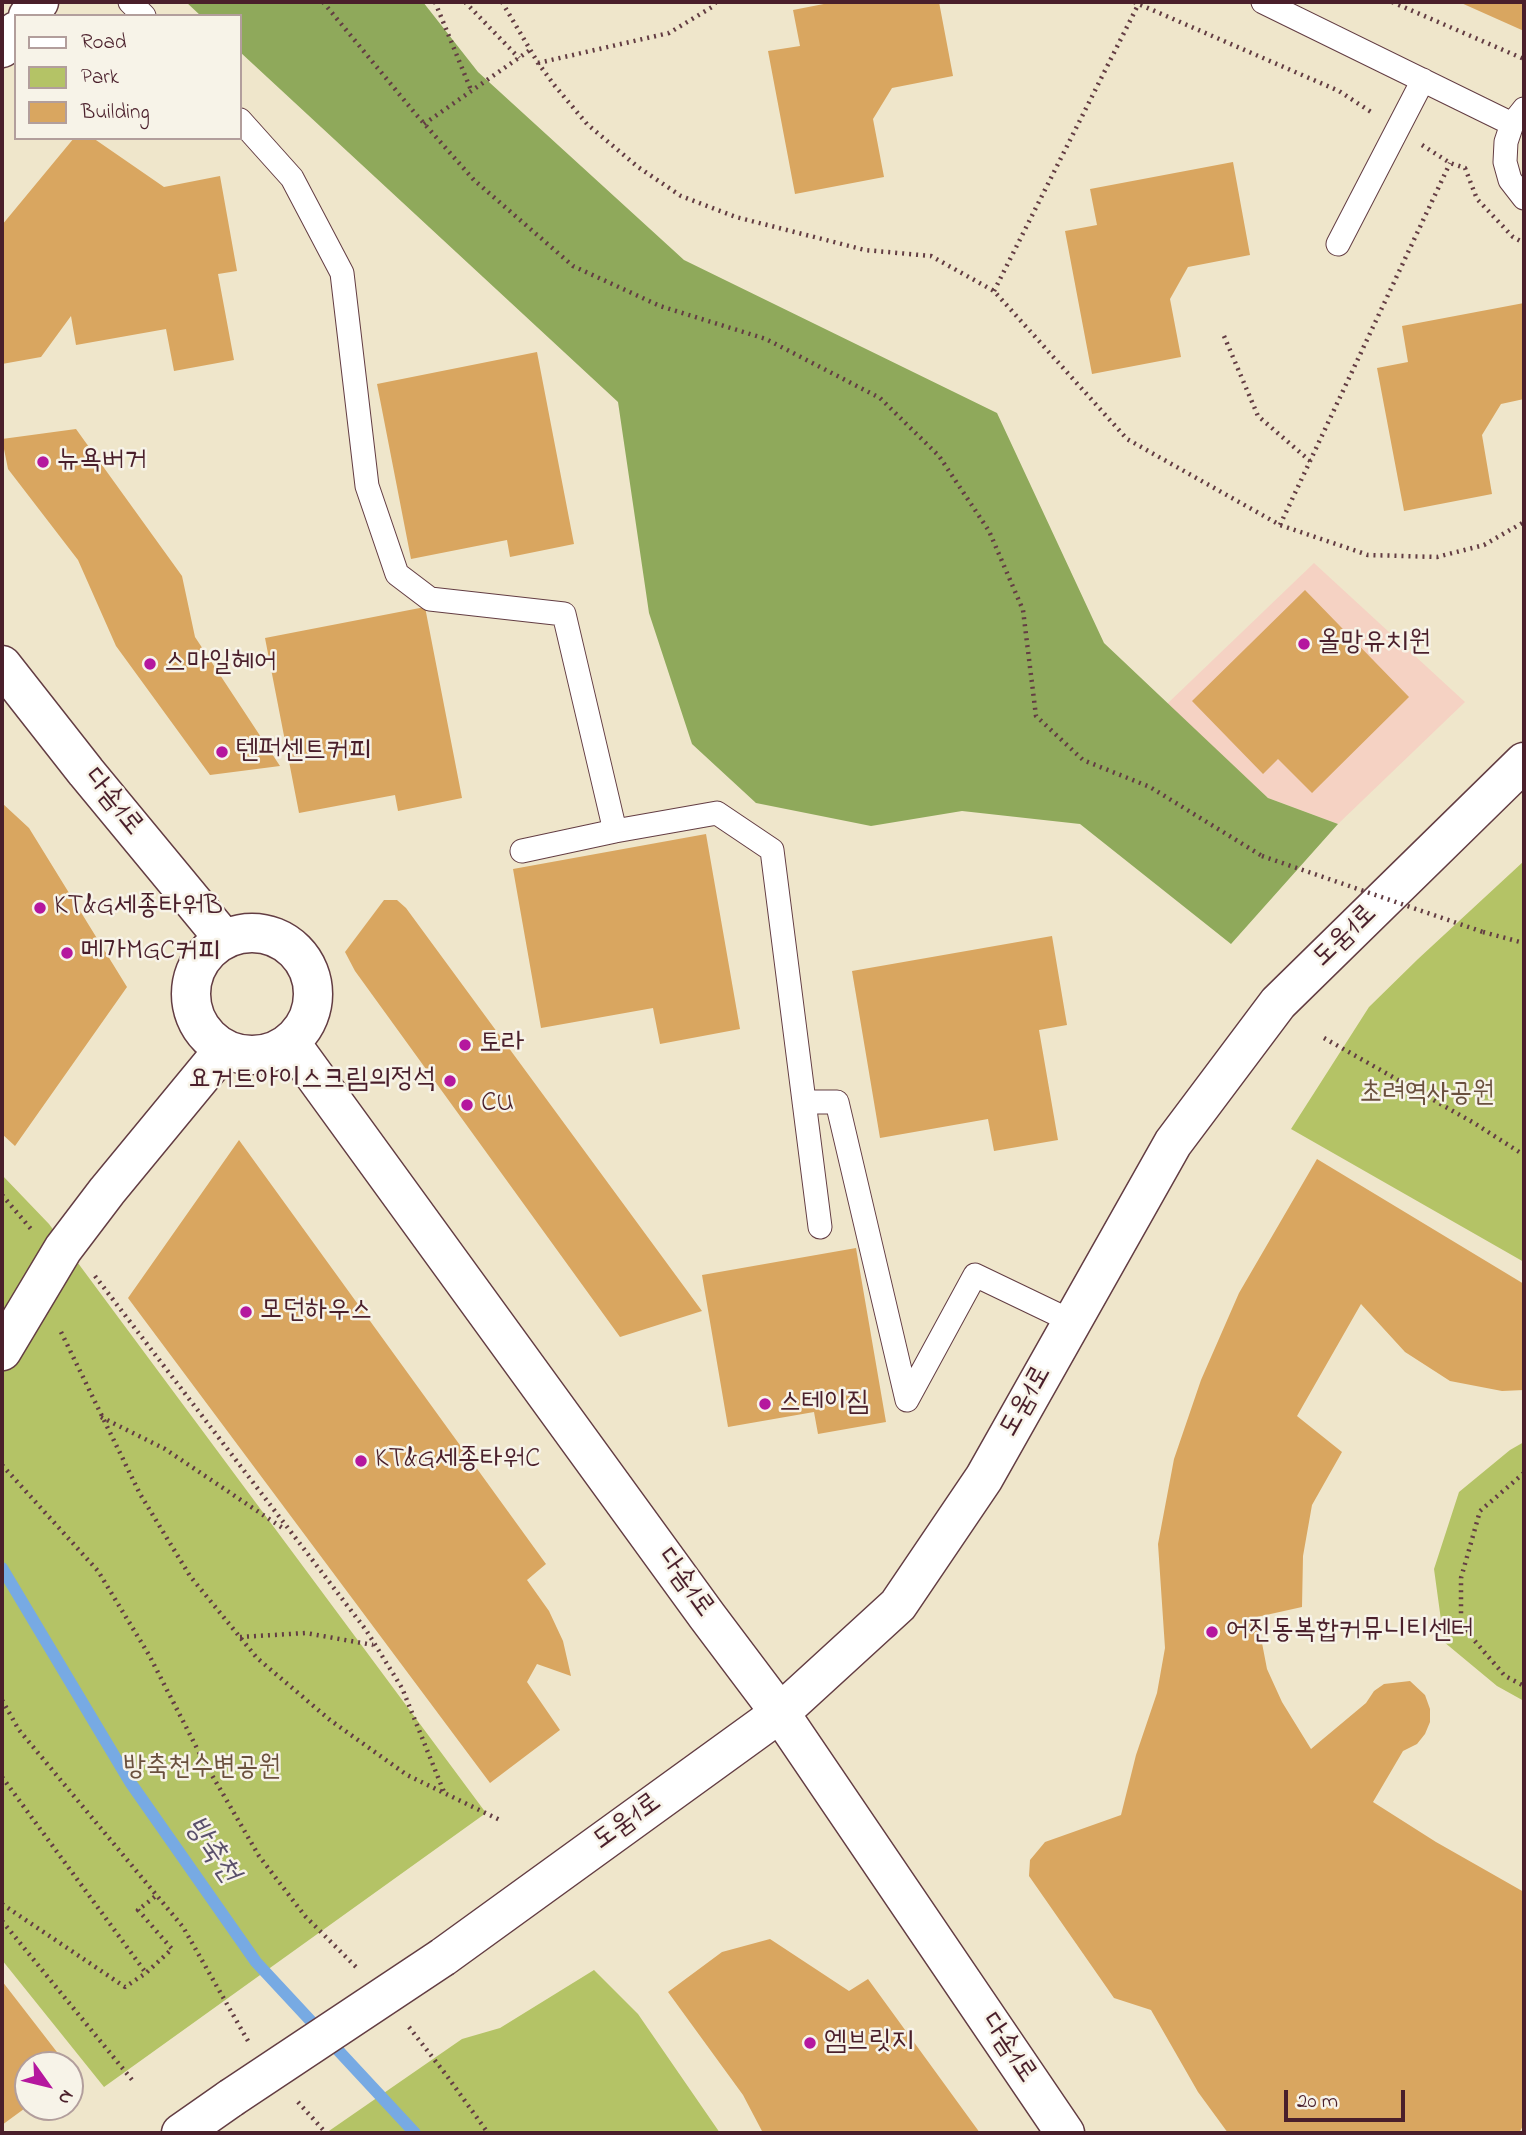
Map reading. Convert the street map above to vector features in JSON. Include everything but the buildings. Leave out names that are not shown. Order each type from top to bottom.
[{"type":"street","points":[[2,48],[14,33]]},
{"type":"street","name":"다솜1로","points":[[2,665],[224,939]]},
{"type":"street","name":"도움1로","points":[[181,2133],[443,1957],[780,1713],[898,1605],[985,1478],[1173,1143],[1278,1003],[1524,762]]},
{"type":"street","points":[[243,933],[263,933],[282,940],[297,952],[308,969],[313,988],[312,1008],[304,1027],[290,1042],[272,1053],[251,1056],[224,1049],[199,1027],[191,1007],[190,986],[196,967],[208,951],[224,939],[243,933]]},
{"type":"street","name":"다솜1로","points":[[290,1042],[780,1713],[1065,2133]]},
{"type":"street","points":[[2,1351],[63,1249],[224,1049]]},
{"type":"lane","points":[[1263,2],[1423,79],[1518,117],[1506,142],[1505,162],[1510,180],[1524,198]]},
{"type":"lane","points":[[1338,244],[1423,79]]},
{"type":"lane","points":[[242,122],[292,178],[342,273],[367,486],[397,574],[430,599],[564,614],[615,831]]},
{"type":"lane","points":[[522,851],[717,813],[772,850],[820,1227]]},
{"type":"lane","points":[[804,1102],[837,1102],[907,1400],[975,1275],[1073,1322]]},
{"type":"path","points":[[323,2],[474,180],[573,266],[660,306],[766,339],[880,398],[939,456],[989,531],[1023,610],[1036,716],[1083,760],[1150,786],[1262,856],[1483,932],[1524,943]]},
{"type":"path","points":[[435,2],[471,90]]},
{"type":"path","points":[[465,2],[519,58]]},
{"type":"path","points":[[502,2],[538,63],[587,124],[638,167],[681,196],[736,217],[865,250],[931,256],[994,291],[1127,439],[1280,526],[1368,555],[1437,557],[1484,545],[1524,522]]},
{"type":"path","points":[[538,63],[669,33],[716,2]]},
{"type":"path","points":[[1392,2],[1524,59]]},
{"type":"path","points":[[994,291],[1137,3],[1339,91],[1450,163],[1280,526]]},
{"type":"path","points":[[424,124],[530,50]]},
{"type":"path","points":[[1224,336],[1258,416],[1310,461]]},
{"type":"path","points":[[1324,1038],[1474,1123],[1524,1155]]},
{"type":"path","points":[[2,1195],[36,1234]]},
{"type":"path","points":[[95,1276],[374,1645],[402,1688],[444,1793]]},
{"type":"path","points":[[58,1325],[140,1494],[190,1576],[257,1657],[330,1720],[407,1775],[502,1821]]},
{"type":"path","points":[[101,1417],[166,1449],[288,1531]]},
{"type":"path","points":[[2,1465],[98,1571],[149,1655],[202,1758],[259,1856],[305,1916],[363,1975]]},
{"type":"path","points":[[1524,1473],[1480,1511],[1461,1578],[1461,1625],[1505,1676],[1524,1686]]},
{"type":"path","points":[[240,1637],[306,1633],[374,1645]]},
{"type":"path","points":[[2,1700],[19,1730],[183,1927],[253,2050]]},
{"type":"path","points":[[2,1777],[146,1973]]},
{"type":"path","points":[[2,1904],[125,1987],[146,1973],[172,1949],[138,1910],[157,1895]]},
{"type":"path","points":[[2,1921],[133,2081]]},
{"type":"path","points":[[407,2025],[488,2133]]},
{"type":"path","points":[[290,2092],[326,2133]]},
{"type":"shaded area","points":[[1314,563],[1465,702],[1338,824],[1268,798],[1167,704]]},
{"type":"green space","points":[[186,2],[423,2],[478,72],[684,260],[997,413],[1104,643],[1268,798],[1338,824],[1231,944],[1080,824],[962,811],[871,826],[756,803],[692,744],[649,613],[618,402],[242,54],[242,14],[199,14]]},
{"type":"green space","name":"초려역사공원","points":[[1524,861],[1524,1262],[1291,1129],[1369,1007]]},
{"type":"green space","name":"방축천수변공원","points":[[2,1175],[49,1224],[486,1813],[104,2087],[84,2062],[84,2051],[75,2051],[2,1960]]},
{"type":"green space","points":[[1524,1442],[1524,1701],[1497,1686],[1444,1642],[1434,1569],[1459,1492],[1510,1450]]},
{"type":"green space","points":[[594,1970],[638,2014],[720,2133],[326,2133],[462,2039],[500,2028]]},
{"type":"waterway","name":"방축천","points":[[2,1568],[130,1782],[256,1962],[415,2133]]},
{"type":"place","name":"뉴욕버거","points":[[43,462]]},
{"type":"place","name":"올망유치원","points":[[1304,644]]},
{"type":"place","name":"스마일헤어","points":[[150,664]]},
{"type":"place","name":"텐퍼센트커피","points":[[222,752]]},
{"type":"place","name":"KT&G세종타워B","points":[[40,908]]},
{"type":"place","name":"메가MGC커피","points":[[67,953]]},
{"type":"place","name":"토라","points":[[465,1045]]},
{"type":"place","name":"요거트아이스크림의정석","points":[[450,1081]]},
{"type":"place","name":"CU","points":[[467,1105]]},
{"type":"place","name":"모던하우스","points":[[246,1312]]},
{"type":"place","name":"스테이짐","points":[[765,1404]]},
{"type":"place","name":"KT&G세종타워C","points":[[361,1461]]},
{"type":"place","name":"어진동복합커뮤니티센터","points":[[1212,1632]]},
{"type":"place","name":"엠브릿지","points":[[810,2043]]}]
